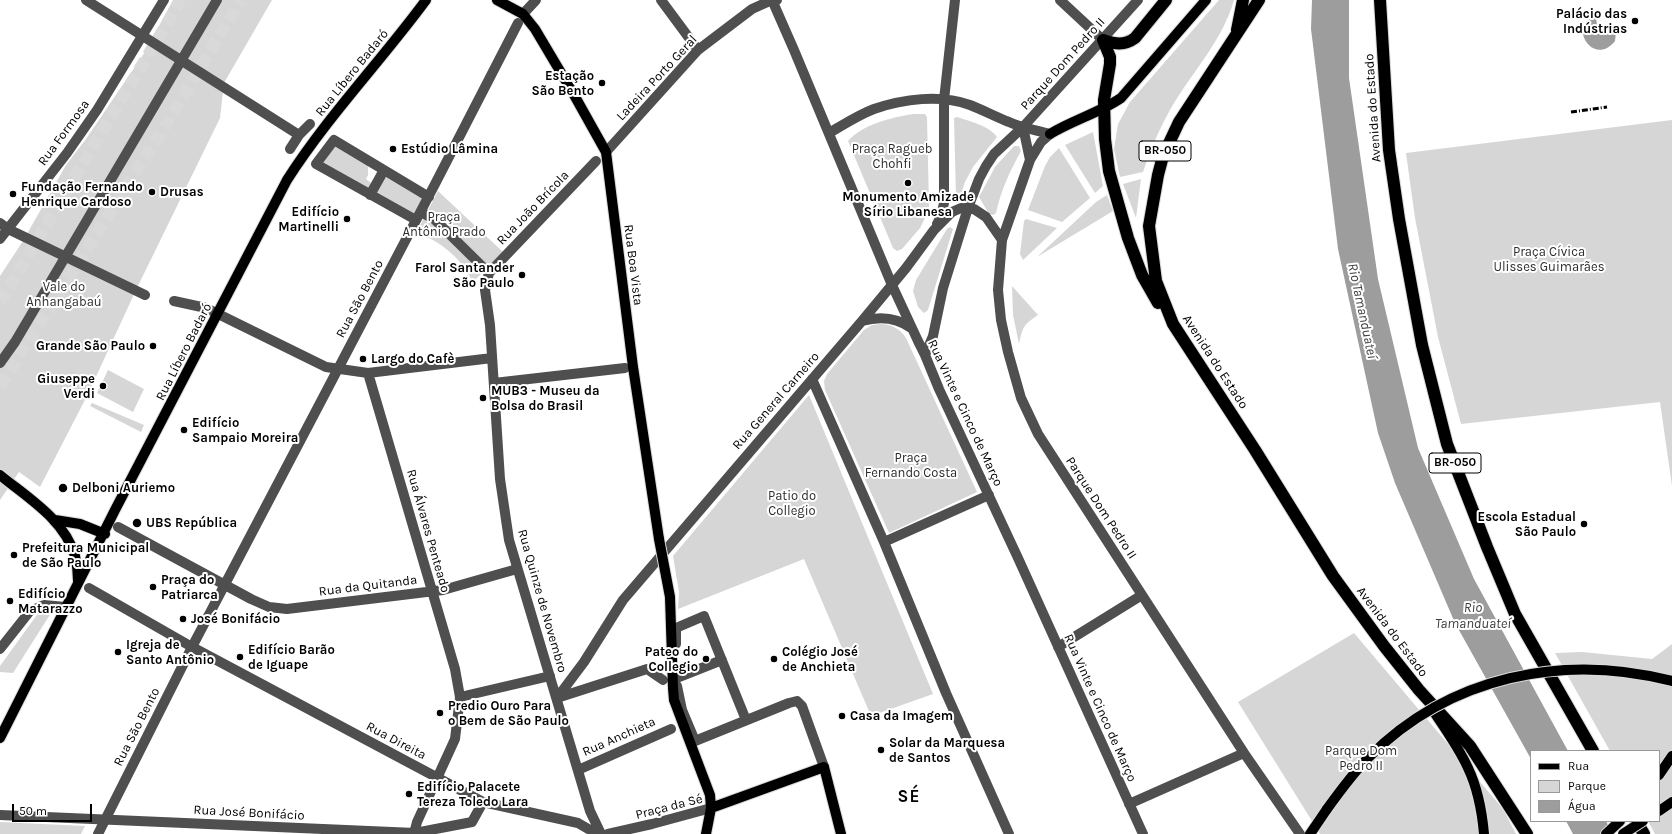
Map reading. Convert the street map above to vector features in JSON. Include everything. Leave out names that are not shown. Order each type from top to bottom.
[{"type":"highway","points":[[1103,40],[1122,44],[1135,38],[1166,0]]},
{"type":"highway","points":[[1235,39],[1243,0]]},
{"type":"highway","name":"Avenida do Estado","points":[[1259,0],[1235,39],[1179,122],[1163,156],[1149,226],[1156,281],[1173,324],[1255,450],[1333,576],[1384,646],[1419,690],[1450,722],[1470,746],[1527,834]]},
{"type":"highway","name":"Avenida do Estado","points":[[1380,0],[1389,150],[1399,219],[1422,345],[1447,444],[1515,614],[1592,750]]},
{"type":"highway","points":[[1103,40],[1110,57],[1105,91],[1105,139],[1109,171],[1128,238],[1142,275],[1154,298],[1173,324]]},
{"type":"highway","points":[[1637,822],[1644,834]]},
{"type":"main road","name":"Rua Líbero Badaró","points":[[0,738],[78,581],[105,534],[115,510],[287,180],[320,131],[406,27],[426,0]]},
{"type":"main road","points":[[497,0],[523,14]]},
{"type":"main road","points":[[1050,134],[1078,119],[1106,108],[1121,98],[1206,0]]},
{"type":"main road","name":"Rua Boa Vista","points":[[523,14],[535,28],[550,52],[606,152],[633,367],[659,540],[670,597],[672,688],[674,700],[709,794],[711,808]]},
{"type":"main road","points":[[0,475],[54,519],[70,543],[74,554],[78,581]]},
{"type":"main road","points":[[54,519],[80,524],[105,534]]},
{"type":"main road","points":[[1310,834],[1351,777],[1369,757],[1394,735],[1439,706],[1482,686],[1514,677],[1547,671],[1581,668],[1614,670],[1647,675],[1672,681]]},
{"type":"main road","name":"Avenida do Estado","points":[[1419,690],[1468,767],[1476,788],[1484,834]]},
{"type":"main road","points":[[1660,774],[1672,756]]},
{"type":"main road","points":[[711,808],[824,767],[841,834]]},
{"type":"main road","points":[[1660,810],[1672,802]]},
{"type":"main road","name":"Praça da Sé","points":[[706,834],[711,808]]},
{"type":"main road","points":[[1606,834],[1619,822]]},
{"type":"main road","points":[[1624,834],[1642,822]]},
{"type":"street","points":[[86,0],[232,91],[299,135]]},
{"type":"street","name":"Rua Formosa","points":[[0,239],[4,226],[76,141],[97,110],[164,0]]},
{"type":"street","points":[[0,363],[15,342],[66,257],[217,0]]},
{"type":"street","points":[[523,14],[536,0]]},
{"type":"street","points":[[661,0],[698,50]]},
{"type":"street","name":"Ladeira Porto Geral","points":[[606,152],[698,50],[752,9],[772,0]]},
{"type":"street","name":"Rua Vinte e Cinco de Março","points":[[772,0],[911,328],[926,355],[940,389],[1142,834]]},
{"type":"street","points":[[934,230],[941,216],[944,203],[944,100],[956,0]]},
{"type":"street","points":[[1060,0],[1103,40]]},
{"type":"street","name":"Parque Dom Pedro II","points":[[968,208],[979,179],[994,154],[1023,127],[1138,0]]},
{"type":"street","name":"Rua São Bento","points":[[224,585],[429,197],[518,23]]},
{"type":"street","points":[[829,133],[874,109],[910,100],[944,100],[969,105],[1009,123],[1050,134]]},
{"type":"street","points":[[290,149],[299,135],[310,124]]},
{"type":"street","name":"Parque Dom Pedro II","points":[[1023,127],[1030,160]]},
{"type":"street","name":"Parque Dom Pedro II","points":[[1050,134],[1041,142],[1030,160],[1002,240],[998,290],[1001,320],[1021,398],[1038,434],[1244,753],[1300,834]]},
{"type":"street","points":[[429,197],[334,140],[316,164],[370,195],[418,216],[434,219],[489,273]]},
{"type":"street","name":"Rua João Brícola","points":[[489,273],[596,161]]},
{"type":"street","points":[[370,195],[384,170]]},
{"type":"street","name":"Rua General Carneiro","points":[[557,698],[584,662],[623,600],[862,321],[934,230],[952,212],[961,208],[968,208]]},
{"type":"street","points":[[926,355],[933,336],[943,288],[968,208],[980,212],[991,224],[1002,240]]},
{"type":"street","points":[[4,226],[140,293]]},
{"type":"street","name":"Rua Quinze de Novembro","points":[[489,273],[485,290],[490,325],[500,478],[508,540],[590,811],[602,834]]},
{"type":"street","points":[[174,301],[206,308],[218,313],[326,366],[368,373],[492,358]]},
{"type":"street","points":[[862,321],[882,317],[898,320],[911,328]]},
{"type":"street","points":[[494,383],[625,368]]},
{"type":"street","name":"Rua Álvares Penteado","points":[[368,373],[455,669],[460,697],[455,739],[417,822],[414,834]]},
{"type":"street","points":[[812,379],[884,542],[946,693],[1009,834]]},
{"type":"street","points":[[884,542],[989,495]]},
{"type":"street","points":[[89,588],[192,647],[224,585],[118,527]]},
{"type":"street","name":"Rua da Quitanda","points":[[224,585],[269,607],[287,609],[443,590],[517,568]]},
{"type":"street","points":[[1058,647],[1142,595]]},
{"type":"street","points":[[0,649],[30,611],[44,605],[65,607]]},
{"type":"street","points":[[746,720],[704,616],[676,628],[676,680],[682,710],[695,741],[713,734],[789,702],[797,701],[802,706],[824,767]]},
{"type":"street","name":"Rua São Bento","points":[[98,834],[192,647]]},
{"type":"street","name":"Rua Direita","points":[[192,647],[483,802],[578,823],[597,834]]},
{"type":"street","points":[[679,677],[722,660]]},
{"type":"street","points":[[557,698],[646,669],[663,680]]},
{"type":"street","points":[[460,697],[550,676]]},
{"type":"street","name":"Rua Anchieta","points":[[578,770],[671,729]]},
{"type":"street","points":[[1129,804],[1244,753]]},
{"type":"street","name":"Rua José Bonifácio","points":[[0,815],[106,819],[255,830],[414,834],[472,822],[483,802]]},
{"type":"street","name":"Praça da Sé","points":[[608,834],[711,808]]},
{"type":"green space","name":"Vale do Anhangabaú","points":[[173,0],[272,0],[224,83],[220,118],[136,290],[88,394],[40,487],[19,472],[0,500],[0,276],[23,241],[66,165],[86,139],[145,52]]},
{"type":"green space","points":[[1219,0],[1234,0],[1216,41],[1169,111],[1149,154],[1143,172],[1120,177],[1114,149],[1118,124],[1130,102]]},
{"type":"green space","name":"Praça Ragueb Chohfi","points":[[914,114],[925,114],[927,117],[929,206],[920,228],[902,249],[897,251],[893,248],[848,141],[862,130],[879,122]]},
{"type":"green space","name":"Praça Ragueb Chohfi","points":[[957,117],[984,127],[994,133],[997,137],[973,167],[965,182],[960,197],[956,197],[954,118]]},
{"type":"green space","name":"Praça Cívica Ulisses Guimarães","points":[[1672,120],[1672,486],[1660,402],[1461,424],[1438,337],[1415,218],[1406,153]]},
{"type":"green space","points":[[1093,132],[1103,186],[1095,193],[1065,145]]},
{"type":"green space","points":[[335,146],[368,165],[368,175],[366,179],[371,183],[368,189],[323,163]]},
{"type":"green space","points":[[1014,146],[1019,146],[1021,151],[1006,181],[1000,196],[996,213],[993,215],[989,214],[979,197],[995,167]]},
{"type":"green space","points":[[1059,148],[1090,198],[1062,222],[1028,210],[1045,166],[1050,157]]},
{"type":"green space","points":[[384,176],[423,199],[415,214],[376,192]]},
{"type":"green space","points":[[1141,179],[1136,218],[1123,184]]},
{"type":"green space","name":"Praça Antônio Prado","points":[[438,191],[503,252],[473,282],[462,264],[450,252],[443,246],[417,231]]},
{"type":"green space","points":[[1107,195],[1113,211],[1037,257],[1096,202]]},
{"type":"green space","points":[[1026,219],[1057,228],[1023,260],[1020,254],[1024,221]]},
{"type":"green space","points":[[950,227],[953,229],[928,310],[924,313],[918,307],[913,291],[916,280],[947,229]]},
{"type":"green space","points":[[1012,286],[1038,315],[1029,321],[1024,327],[1019,344],[1013,315]]},
{"type":"green space","name":"Praça Fernando Costa","points":[[880,324],[895,328],[906,338],[977,492],[889,533],[825,390],[824,381],[827,374],[864,330],[872,325]]},
{"type":"green space","points":[[108,370],[144,389],[133,412],[97,393]]},
{"type":"green space","name":"Patio do Collegio","points":[[809,395],[933,694],[871,716],[804,559],[678,609],[679,592],[673,556]]},
{"type":"green space","points":[[92,403],[144,425],[141,432],[90,406]]},
{"type":"green space","points":[[39,612],[51,613],[13,673],[0,672],[0,666]]},
{"type":"green space","name":"Parque Dom Pedro II","points":[[1354,633],[1503,809],[1516,834],[1320,834],[1238,702]]},
{"type":"green space","points":[[1672,644],[1672,834],[1655,834],[1649,822],[1660,822],[1660,750],[1609,750],[1555,653],[1582,652],[1652,659]]},
{"type":"green space","points":[[0,822],[85,826],[81,834],[0,834]]},
{"type":"water","name":"Rio Tamanduateí","points":[[1312,0],[1349,0],[1349,78],[1378,279],[1418,448],[1474,579],[1567,750],[1530,750],[1530,757],[1455,623],[1395,483],[1378,433],[1338,249],[1311,29]]},
{"type":"water","points":[[1596,17],[1598,34],[1616,32],[1615,41],[1607,48],[1599,50],[1591,47],[1583,34],[1583,27],[1587,21]]},
{"type":"water","points":[[1567,822],[1607,822],[1613,834],[1573,834]]},
{"type":"tunnel","points":[[0,302],[181,0]]},
{"type":"tunnel","points":[[0,386],[175,110],[241,0]]},
{"type":"railway","points":[[1571,112],[1607,107]]},
{"type":"place","name":"Palácio das Indústrias","points":[[1635,21]]},
{"type":"place","name":"Estação São Bento","points":[[602,83]]},
{"type":"place","name":"Estúdio Lâmina","points":[[393,149]]},
{"type":"place","name":"Monumento Amizade Sírio Libanesa","points":[[908,183]]},
{"type":"place","name":"Drusas","points":[[152,192]]},
{"type":"place","name":"Fundação Fernando Henrique Cardoso","points":[[13,194]]},
{"type":"place","name":"Edifício Martinelli","points":[[347,219]]},
{"type":"place","name":"Farol Santander São Paulo","points":[[522,275]]},
{"type":"place","name":"Grande São Paulo","points":[[153,346]]},
{"type":"place","name":"Largo do Cafè","points":[[363,359]]},
{"type":"place","name":"Giuseppe Verdi","points":[[103,386]]},
{"type":"place","name":"MUB3 - Museu da Bolsa do Brasil","points":[[483,398]]},
{"type":"place","name":"Edifício Sampaio Moreira","points":[[184,430]]},
{"type":"place","name":"Delboni Auriemo","points":[[63,488]]},
{"type":"place","name":"UBS República","points":[[137,523]]},
{"type":"place","name":"Escola Estadual São Paulo","points":[[1584,524]]},
{"type":"place","name":"Prefeitura Municipal de São Paulo","points":[[14,555]]},
{"type":"place","name":"Praça do Patriarca","points":[[153,587]]},
{"type":"place","name":"Edifício Matarazzo","points":[[10,601]]},
{"type":"place","name":"José Bonifácio","points":[[183,619]]},
{"type":"place","name":"Igreja de Santo Antônio","points":[[118,652]]},
{"type":"place","name":"Edifício Barão de Iguape","points":[[240,657]]},
{"type":"place","name":"Pateo do Collegio","points":[[706,659]]},
{"type":"place","name":"Colégio José de Anchieta","points":[[774,659]]},
{"type":"place","name":"Predio Ouro Para o Bem de São Paulo","points":[[440,713]]},
{"type":"place","name":"Casa da Imagem","points":[[842,716]]},
{"type":"place","name":"Solar da Marquesa de Santos","points":[[881,750]]},
{"type":"place","name":"Edifício Palacete Tereza Toledo Lara","points":[[409,794]]},
{"type":"district","name":"SÉ","points":[[909,797]]}]
